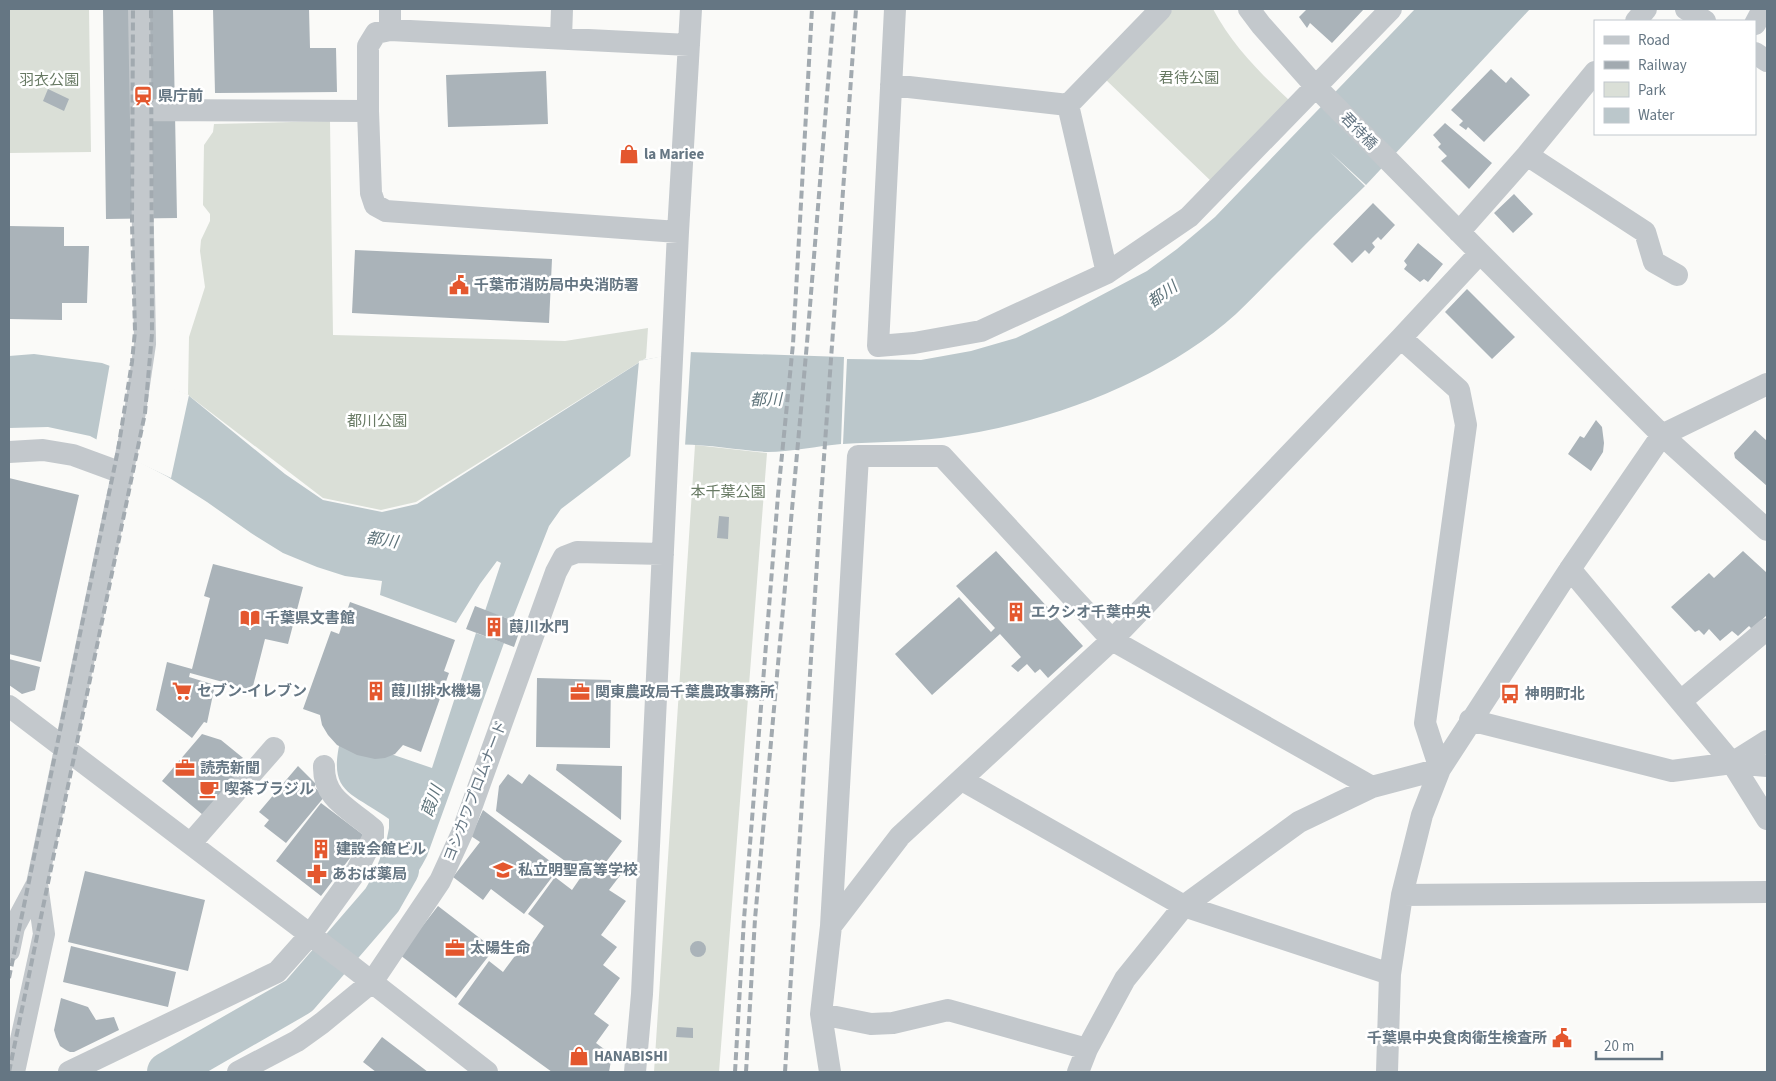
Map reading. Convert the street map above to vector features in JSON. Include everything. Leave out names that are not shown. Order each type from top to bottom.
[{"type":"street","points":[[9,952],[14,927],[37,884],[135,412],[145,344],[139,9]]},
{"type":"street","points":[[562,9],[562,38]]},
{"type":"street","points":[[635,1072],[642,994],[678,232],[691,9]]},
{"type":"street","points":[[895,9],[878,346],[914,343],[981,331],[1107,273],[1189,217],[1391,9]]},
{"type":"street","points":[[1068,104],[1160,9]]},
{"type":"street","name":"君待橋","points":[[1249,9],[1316,87],[1459,232],[1662,435],[1767,530]]},
{"type":"street","points":[[1637,20],[1646,9]]},
{"type":"street","points":[[1686,9],[1703,20]]},
{"type":"street","points":[[1756,22],[1763,9]]},
{"type":"street","points":[[678,232],[386,211],[375,205],[371,192],[368,46],[376,32],[390,19],[562,38],[689,45]]},
{"type":"street","points":[[1756,54],[1767,61]]},
{"type":"street","points":[[1459,232],[1527,155],[1594,73]]},
{"type":"street","points":[[891,85],[1068,104]]},
{"type":"street","points":[[1068,104],[1107,273]]},
{"type":"street","points":[[141,110],[368,111]]},
{"type":"street","points":[[1527,155],[1645,232],[1654,262],[1677,275]]},
{"type":"street","points":[[831,926],[900,836],[1112,640],[1480,253]]},
{"type":"street","points":[[1401,338],[1459,390],[1466,425],[1425,724],[1440,769]]},
{"type":"street","points":[[1387,1072],[1390,974],[1402,895],[1422,815],[1440,769],[1470,720],[1570,569],[1662,435],[1767,384]]},
{"type":"street","points":[[9,452],[43,450],[73,455],[122,473]]},
{"type":"street","points":[[830,1072],[821,1014],[831,926],[858,456],[942,456],[1112,640],[1372,787]]},
{"type":"street","name":"ヨシカワプロムナード","points":[[238,1072],[297,1041],[372,982],[440,881],[462,833],[556,572],[564,557],[577,552],[663,554]]},
{"type":"street","points":[[1570,569],[1732,762],[1767,819]]},
{"type":"street","points":[[1681,701],[1767,629]]},
{"type":"street","points":[[9,706],[350,965],[487,1072]]},
{"type":"street","points":[[1470,720],[1672,772],[1732,762],[1767,766]]},
{"type":"street","points":[[1732,762],[1767,740]]},
{"type":"street","points":[[190,843],[274,748]]},
{"type":"street","points":[[70,1072],[277,972],[317,940],[374,838],[373,828],[330,794],[323,777],[324,766]]},
{"type":"street","points":[[1078,1072],[1087,1049],[1125,979],[1184,906],[1299,822],[1372,787],[1440,769]]},
{"type":"street","points":[[962,780],[1184,906],[1390,974]]},
{"type":"street","points":[[14,1072],[44,934],[37,884]]},
{"type":"street","points":[[1402,895],[1767,892]]},
{"type":"street","points":[[821,1014],[872,1024],[893,1024],[948,1010],[1087,1049]]},
{"type":"green space","name":"羽衣公園","points":[[9,9],[89,9],[91,152],[9,153]]},
{"type":"green space","name":"君待公園","points":[[1173,9],[1213,9],[1229,35],[1247,58],[1289,100],[1213,183],[1104,78]]},
{"type":"green space","name":"都川公園","points":[[330,121],[333,335],[565,341],[648,328],[646,358],[416,502],[381,510],[323,498],[188,395],[189,337],[205,287],[200,251],[201,240],[210,221],[210,214],[203,205],[204,145],[213,132],[214,124]]},
{"type":"green space","name":"本千葉公園","points":[[695,445],[767,453],[719,1072],[654,1072]]},
{"type":"water","name":"都川","points":[[1415,9],[1530,9],[1366,185],[1330,152],[1365,186],[1236,314],[1206,338],[1136,380],[1098,397],[1019,423],[941,438],[843,444],[847,359],[921,360],[971,351],[1016,338],[1147,271],[1215,217]]},
{"type":"water","name":"都川","points":[[688,352],[844,357],[841,444],[776,452],[686,445],[653,447],[637,451],[561,509],[549,526],[512,620],[485,611],[501,563],[497,561],[456,623],[380,595],[382,581],[345,576],[283,553],[168,477],[90,436],[48,427],[9,428],[9,356],[34,354],[102,363],[188,395],[285,474],[323,500],[382,512],[417,504],[643,360]]},
{"type":"water","points":[[476,633],[504,643],[427,856],[417,874],[380,922],[359,906],[370,890],[386,843],[389,819],[353,796],[340,781],[337,770],[337,756],[341,737],[432,768]]},
{"type":"pier","points":[[691,350],[685,446],[652,449],[639,453],[630,459],[639,361]]},
{"type":"pier","points":[[110,363],[189,395],[171,478],[96,442]]},
{"type":"building","points":[[103,9],[173,9],[177,218],[106,219]]},
{"type":"building","points":[[213,9],[309,9],[310,48],[336,48],[337,92],[215,93]]},
{"type":"building","points":[[1307,9],[1364,9],[1332,43],[1310,23],[1307,28],[1299,17]]},
{"type":"building","points":[[1491,69],[1506,83],[1511,77],[1530,95],[1484,142],[1468,127],[1466,130],[1459,125],[1463,121],[1451,110]]},
{"type":"building","points":[[546,71],[548,124],[448,127],[446,75]]},
{"type":"building","points":[[48,89],[69,99],[64,111],[43,101]]},
{"type":"building","points":[[1445,123],[1492,163],[1469,189],[1441,161],[1447,156],[1438,147],[1441,144],[1433,135]]},
{"type":"building","points":[[1514,194],[1533,214],[1513,233],[1494,213]]},
{"type":"building","points":[[1373,203],[1395,225],[1381,240],[1378,237],[1372,243],[1375,247],[1369,254],[1365,250],[1352,263],[1333,244]]},
{"type":"building","points":[[9,226],[64,227],[64,246],[89,246],[87,303],[62,303],[62,320],[9,319]]},
{"type":"building","points":[[1418,243],[1443,264],[1428,282],[1424,279],[1420,282],[1404,269],[1407,265],[1404,261]]},
{"type":"building","points":[[355,250],[552,259],[549,323],[352,313]]},
{"type":"building","points":[[1467,289],[1515,337],[1492,359],[1445,312]]},
{"type":"building","points":[[1596,420],[1602,427],[1604,443],[1603,452],[1591,471],[1568,454],[1580,436],[1584,438]]},
{"type":"building","points":[[1755,430],[1767,441],[1767,486],[1735,458],[1734,453]]},
{"type":"building","points":[[9,478],[79,495],[41,662],[9,654]]},
{"type":"building","points":[[719,516],[729,517],[728,539],[717,538]]},
{"type":"building","name":"エクシオ千葉中央","points":[[996,551],[1083,646],[1048,678],[1040,669],[1035,673],[1027,664],[1018,672],[1011,666],[1021,657],[1000,634],[932,695],[895,654],[959,597],[991,632],[995,628],[956,586]]},
{"type":"building","points":[[1743,551],[1767,573],[1767,615],[1752,629],[1749,626],[1738,636],[1732,631],[1720,641],[1709,629],[1704,635],[1699,630],[1695,632],[1671,607],[1709,573],[1714,578]]},
{"type":"building","name":"千葉県文書館","points":[[213,564],[303,587],[288,644],[265,639],[252,690],[190,673],[189,677],[215,685],[207,723],[204,722],[192,738],[156,710],[167,662],[192,669],[210,598],[204,596]]},
{"type":"building","name":"葭川排水機場","points":[[350,602],[455,640],[444,671],[449,673],[421,752],[403,745],[395,754],[385,758],[375,759],[357,755],[337,745],[322,725],[320,715],[303,709],[331,631],[339,634]]},
{"type":"building","name":"葭川水門","points":[[475,606],[522,624],[514,647],[466,629]]},
{"type":"building","points":[[9,659],[40,667],[35,690],[22,694],[9,685]]},
{"type":"building","points":[[537,678],[611,680],[610,748],[536,747]]},
{"type":"building","points":[[202,734],[221,740],[248,762],[203,815],[162,781]]},
{"type":"building","points":[[557,764],[622,766],[621,820],[556,770]]},
{"type":"building","points":[[298,766],[316,784],[314,787],[325,796],[286,843],[264,826],[269,820],[259,812]]},
{"type":"building","points":[[508,774],[522,784],[529,774],[622,841],[606,862],[622,873],[609,890],[626,901],[601,935],[617,947],[603,965],[620,978],[594,1014],[609,1025],[596,1043],[612,1055],[609,1072],[552,1072],[458,1004],[489,961],[503,972],[526,941],[531,945],[544,926],[528,914],[555,877],[572,890],[583,874],[496,811],[499,786]]},
{"type":"building","name":"建設会館ビル","points":[[321,803],[366,837],[321,896],[276,861]]},
{"type":"building","points":[[483,810],[559,868],[524,914],[491,889],[483,900],[453,877],[480,842],[471,836]]},
{"type":"building","points":[[85,871],[205,900],[188,971],[68,942]]},
{"type":"building","points":[[438,906],[494,949],[456,998],[400,955]]},
{"type":"building","points":[[698,941],[704,943],[706,949],[704,955],[698,957],[692,955],[690,949],[692,943]]},
{"type":"building","points":[[71,946],[176,972],[168,1007],[63,982]]},
{"type":"building","points":[[61,998],[88,1007],[96,1020],[114,1017],[119,1030],[74,1052],[66,1050],[60,1046],[54,1030]]},
{"type":"building","points":[[677,1027],[693,1028],[693,1038],[676,1037]]},
{"type":"building","points":[[382,1037],[428,1072],[376,1072],[363,1062]]},
{"type":"waterway","name":"葭川","points":[[167,1072],[299,996],[382,900],[399,870]]},
{"type":"railway","points":[[9,978],[118,450],[132,362],[135,331],[132,223],[133,9]]},
{"type":"railway","points":[[9,1072],[145,413],[152,334],[151,9]]},
{"type":"railway","points":[[735,1072],[744,919],[778,495],[793,344],[812,9]]},
{"type":"railway","points":[[746,1072],[755,919],[807,343],[834,9]]},
{"type":"railway","points":[[785,1072],[821,499],[856,9]]},
{"type":"place","name":"県庁前","points":[[143,96]]},
{"type":"place","name":"la Mariee","points":[[629,154]]},
{"type":"place","name":"千葉市消防局中央消防署","points":[[459,285]]},
{"type":"place","name":"エクシオ千葉中央","points":[[1016,612]]},
{"type":"place","name":"千葉県文書館","points":[[250,618]]},
{"type":"place","name":"葭川水門","points":[[494,627]]},
{"type":"place","name":"セブン-イレブン","points":[[182,691]]},
{"type":"place","name":"葭川排水機場","points":[[376,691]]},
{"type":"place","name":"関東農政局千葉農政事務所","points":[[580,692]]},
{"type":"place","name":"神明町北","points":[[1510,694]]},
{"type":"place","name":"読売新聞","points":[[185,768]]},
{"type":"place","name":"喫茶ブラジル","points":[[209,789]]},
{"type":"place","name":"建設会館ビル","points":[[321,849]]},
{"type":"place","name":"私立明聖高等学校","points":[[503,870]]},
{"type":"place","name":"あおば薬局","points":[[317,874]]},
{"type":"place","name":"太陽生命","points":[[455,948]]},
{"type":"place","name":"千葉県中央食肉衛生検査所","points":[[1562,1038]]},
{"type":"place","name":"HANABISHI","points":[[579,1056]]}]
